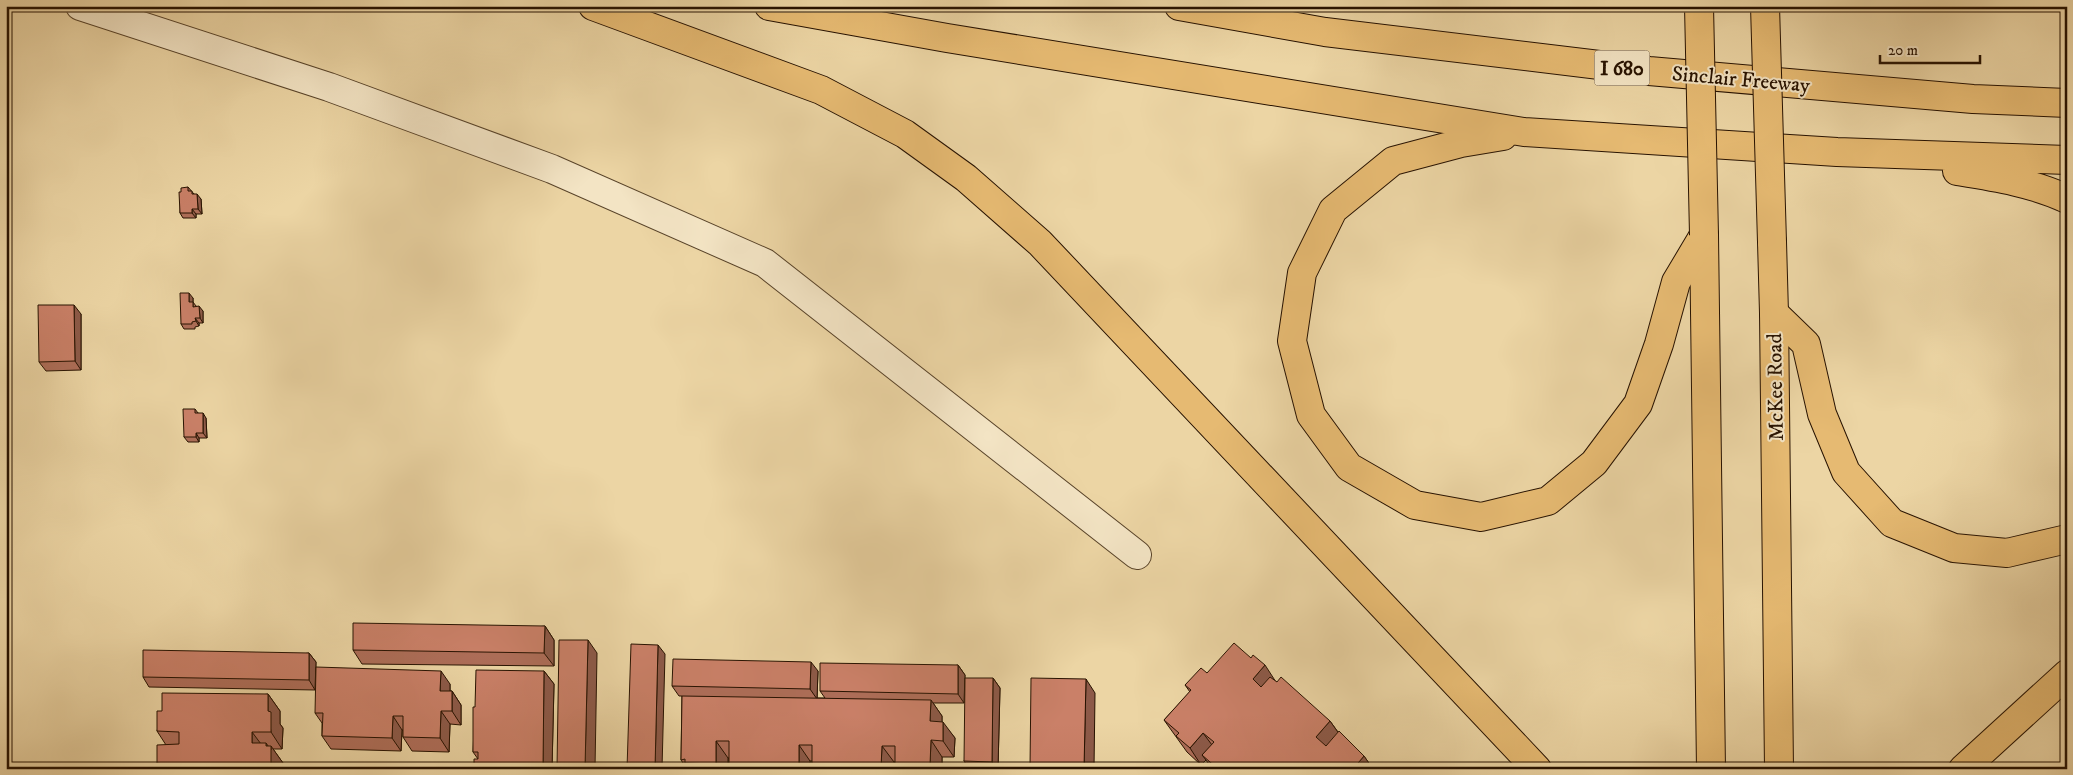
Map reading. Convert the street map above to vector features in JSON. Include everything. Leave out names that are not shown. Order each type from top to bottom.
[{"type":"main road","points":[[593,6],[821,90],[904,134],[966,178],[1040,244],[1537,769]]},
{"type":"main road","points":[[770,6],[957,40],[1524,132],[1837,152],[2067,160]]},
{"type":"main road","name":"Sinclair Freeway","points":[[1179,6],[1325,32],[1649,71],[1973,99],[2067,103]]},
{"type":"main road","points":[[1699,6],[1711,769]]},
{"type":"main road","name":"McKee Road","points":[[1765,6],[1774,313],[1779,769]]},
{"type":"main road","points":[[1524,132],[1461,143],[1393,161],[1333,210],[1302,273],[1292,341],[1311,415],[1349,467],[1415,505],[1481,517],[1548,501],[1594,463],[1638,404],[1659,344],[1676,282],[1704,235]]},
{"type":"main road","points":[[1837,152],[1996,177],[2056,194],[2067,199]]},
{"type":"main road","points":[[1774,313],[1806,344],[1822,414],[1846,472],[1892,523],[1954,548],[2007,553],[2067,539]]},
{"type":"main road","points":[[1963,769],[2067,674]]},
{"type":"lane","points":[[80,6],[329,88],[552,169],[765,263],[1137,555]]},
{"type":"building","points":[[188,187],[188,191],[192,191],[192,194],[197,194],[198,209],[192,209],[192,213],[180,213],[179,192],[181,192],[181,188]]},
{"type":"building","points":[[180,293],[189,293],[189,302],[193,302],[193,307],[199,306],[200,318],[195,318],[196,321],[192,322],[192,324],[181,324]]},
{"type":"building","points":[[38,305],[74,305],[75,361],[39,362]]},
{"type":"building","points":[[183,409],[195,409],[195,413],[203,413],[203,433],[196,433],[196,437],[184,437]]},
{"type":"building","points":[[353,623],[545,626],[544,653],[353,650]]},
{"type":"building","points":[[559,640],[588,640],[585,769],[557,769]]},
{"type":"building","points":[[1234,643],[1251,658],[1253,655],[1265,665],[1253,679],[1261,687],[1270,677],[1277,682],[1281,677],[1330,721],[1316,737],[1326,746],[1339,731],[1364,756],[1353,769],[1218,769],[1202,755],[1214,742],[1203,733],[1190,748],[1176,736],[1179,733],[1164,720],[1191,690],[1185,685],[1201,668],[1207,673]]},
{"type":"building","points":[[631,644],[658,645],[655,769],[627,769]]},
{"type":"building","points":[[143,650],[309,653],[309,680],[143,677]]},
{"type":"building","points":[[673,659],[811,662],[810,689],[672,686]]},
{"type":"building","points":[[820,663],[958,665],[958,694],[820,691]]},
{"type":"building","points":[[316,667],[441,671],[440,691],[452,691],[452,711],[441,711],[440,738],[403,737],[403,716],[393,716],[392,738],[322,736],[323,713],[315,713]]},
{"type":"building","points":[[476,670],[544,671],[543,769],[474,769],[474,759],[478,759],[478,752],[473,752],[473,707],[475,707]]},
{"type":"building","points":[[965,678],[993,678],[992,762],[964,761]]},
{"type":"building","points":[[1031,678],[1086,679],[1084,769],[1030,769]]},
{"type":"building","points":[[162,693],[268,694],[268,711],[271,712],[271,732],[252,732],[252,743],[266,743],[266,746],[271,746],[271,766],[264,766],[264,769],[164,769],[164,764],[157,763],[157,745],[179,744],[179,732],[157,731],[157,711],[162,711]]},
{"type":"building","points":[[682,696],[931,700],[930,721],[943,722],[943,741],[931,740],[930,765],[895,765],[895,746],[882,746],[881,768],[812,767],[812,745],[799,745],[799,767],[729,766],[729,741],[716,741],[716,764],[685,763],[685,759],[681,760]]}]
